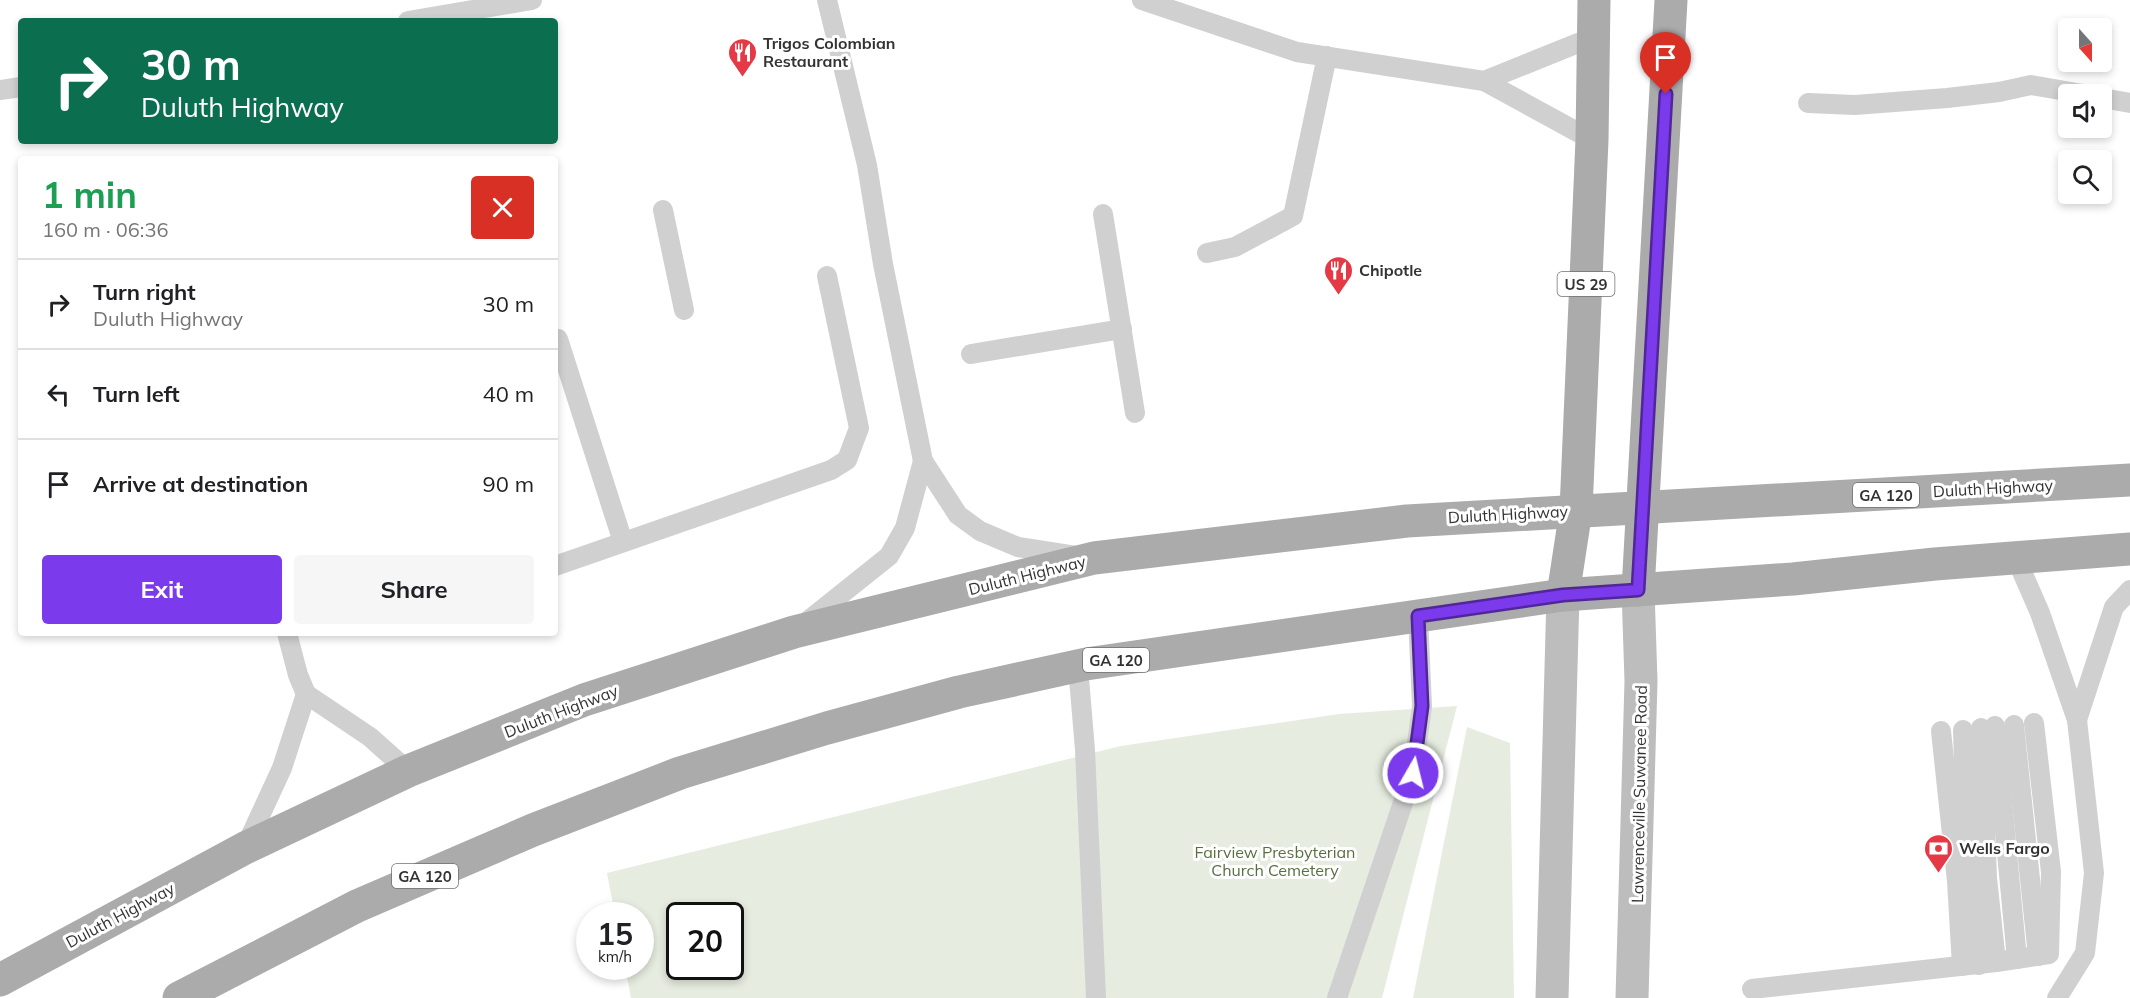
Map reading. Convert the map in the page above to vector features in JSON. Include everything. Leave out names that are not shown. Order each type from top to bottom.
[{"type":"main road","name":"US 29","points":[[1576,510],[1593,140],[1594,0]]},
{"type":"main road","points":[[1638,590],[1671,0]]},
{"type":"main road","name":"Duluth Highway","points":[[0,981],[245,848],[408,771],[584,700],[794,632],[1094,558],[1407,521],[2130,480]]},
{"type":"main road","points":[[1552,998],[1563,595],[1576,510]]},
{"type":"main road","name":"GA 120","points":[[179,998],[357,906],[533,830],[680,774],[827,728],[959,692],[1078,666],[1563,595],[2130,549]]},
{"type":"main road","name":"Lawrenceville Suwanee Road","points":[[1632,998],[1641,692],[1638,590]]},
{"type":"lane","points":[[426,18],[532,0]]},
{"type":"lane","points":[[827,0],[867,165],[883,264],[922,461],[958,515],[980,531],[1018,548],[1094,558]]},
{"type":"lane","points":[[1142,0],[1298,52],[1484,81],[1593,140]]},
{"type":"lane","points":[[1484,81],[1593,37]]},
{"type":"lane","points":[[1207,252],[1235,247],[1293,216],[1327,56]]},
{"type":"lane","points":[[1808,103],[1855,105],[1947,98],[1999,92],[2031,85],[2058,90]]},
{"type":"lane","points":[[0,90],[18,87]]},
{"type":"lane","points":[[2112,100],[2130,103]]},
{"type":"lane","points":[[663,210],[684,310]]},
{"type":"lane","points":[[1102,214],[1136,413]]},
{"type":"lane","points":[[558,565],[831,470],[847,460],[859,428],[826,276]]},
{"type":"lane","points":[[971,354],[1122,329]]},
{"type":"lane","points":[[558,339],[623,542]]},
{"type":"lane","points":[[794,632],[889,556],[905,528],[922,461]]},
{"type":"lane","points":[[2016,558],[2040,613],[2077,720],[2094,873],[2085,953],[2057,998]]},
{"type":"lane","points":[[2077,720],[2114,608],[2130,590]]},
{"type":"lane","points":[[1337,998],[1413,773],[1422,706],[1418,616]]},
{"type":"lane","points":[[288,636],[298,675],[306,694],[370,736],[408,771]]},
{"type":"lane","points":[[1078,666],[1085,750],[1096,998]]},
{"type":"lane","points":[[245,848],[282,768],[306,694]]},
{"type":"lane","points":[[1752,989],[2049,954],[2051,872],[2034,723]]},
{"type":"lane","points":[[1988,727],[2038,956]]},
{"type":"lane","points":[[1988,727],[2017,959]]},
{"type":"lane","points":[[1979,964],[1974,879],[1966,830],[1988,727]]},
{"type":"lane","points":[[1941,731],[1957,881],[1979,964]]},
{"type":"lane","points":[[0,958],[32,963]]},
{"type":"green space","name":"Fairview Presbyterian Church Cemetery","points":[[1457,706],[1382,998],[631,998],[628,980],[654,980],[654,902],[613,902],[607,873],[1121,746],[1339,714]]},
{"type":"green space","points":[[1467,727],[1510,743],[1514,998],[1413,998]]},
{"type":"place","name":"Trigos Colombian Restaurant","points":[[742,78]]},
{"type":"place","name":"Chipotle","points":[[1338,296]]},
{"type":"place","name":"Wells Fargo","points":[[1938,874]]},
{"type":"route","points":[[1413,773],[1422,706],[1418,616],[1563,595],[1638,590],[1666,94]]}]
